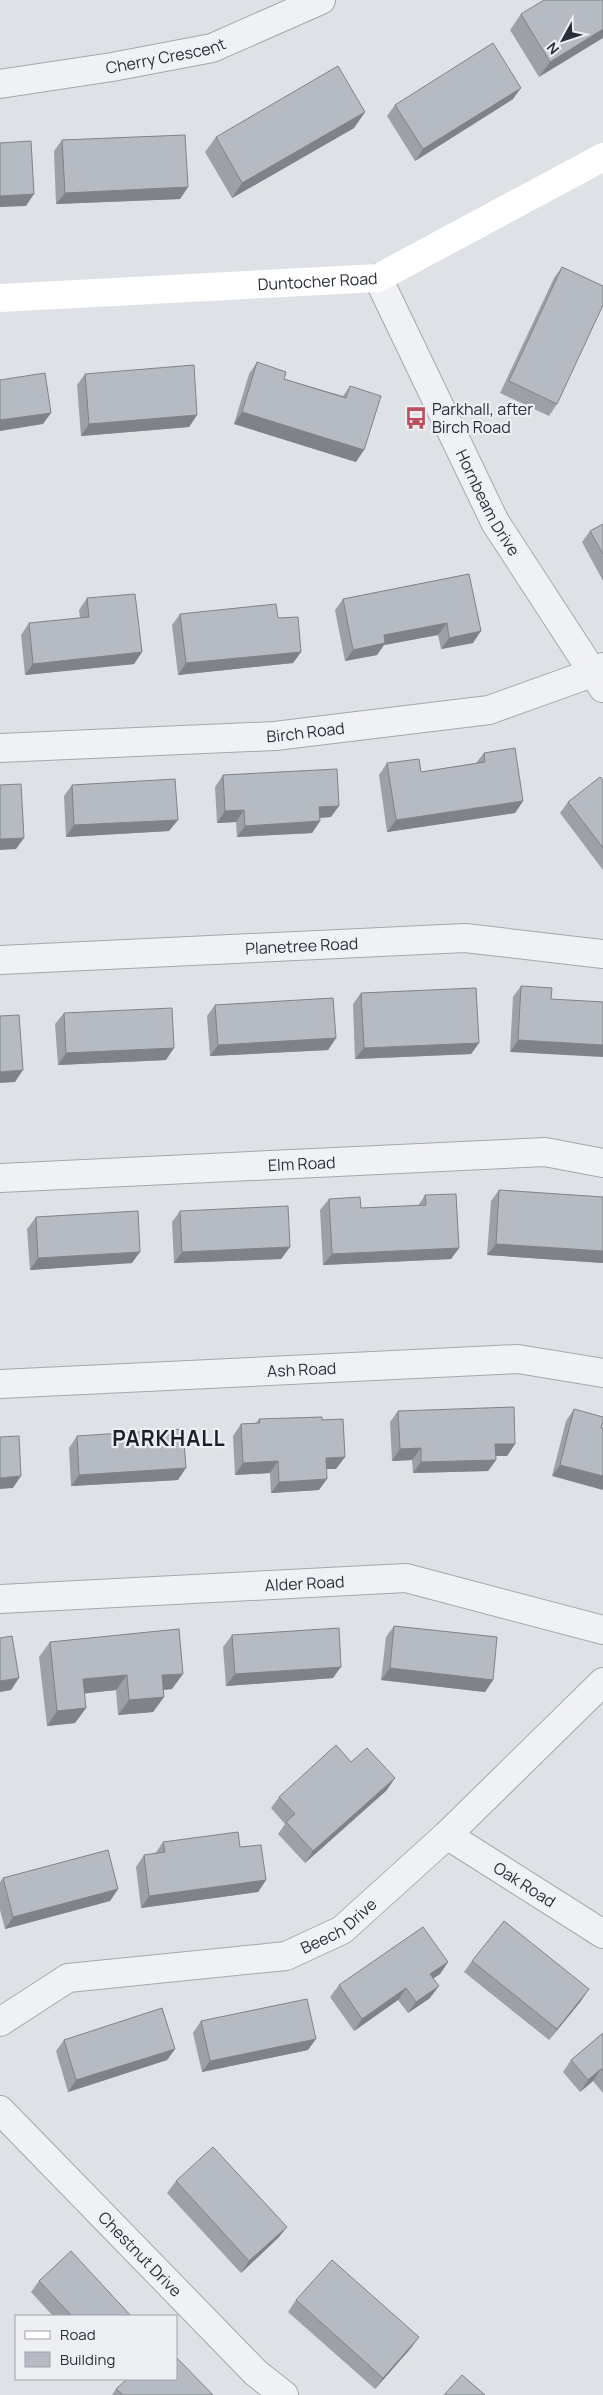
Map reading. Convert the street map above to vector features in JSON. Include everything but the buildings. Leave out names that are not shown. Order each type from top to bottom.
[{"type":"main road","name":"Duntocher Road","points":[[0,298],[378,278],[603,157]]},
{"type":"street","name":"Cherry Crescent","points":[[0,84],[112,67],[212,48],[321,0]]},
{"type":"street","name":"Hornbeam Drive","points":[[378,278],[495,522],[599,676]]},
{"type":"street","name":"Birch Road","points":[[0,748],[275,736],[489,710],[599,676]]},
{"type":"street","name":"Planetree Road","points":[[0,960],[465,938],[603,954]]},
{"type":"street","name":"Elm Road","points":[[0,1178],[545,1152],[603,1163]]},
{"type":"street","name":"Ash Road","points":[[0,1384],[518,1359],[603,1374]]},
{"type":"street","name":"Alder Road","points":[[0,1599],[406,1578],[603,1630]]},
{"type":"street","name":"Beech Drive","points":[[0,2022],[68,1978],[286,1956],[342,1930],[447,1835],[603,1682]]},
{"type":"street","name":"Oak Road","points":[[447,1835],[603,1934]]},
{"type":"street","name":"Chestnut Drive","points":[[0,2110],[256,2373],[284,2395]]},
{"type":"place","name":"Parkhall, after Birch Road","points":[[416,418]]},
{"type":"district","name":"PARKHALL","points":[[169,1439]]}]
